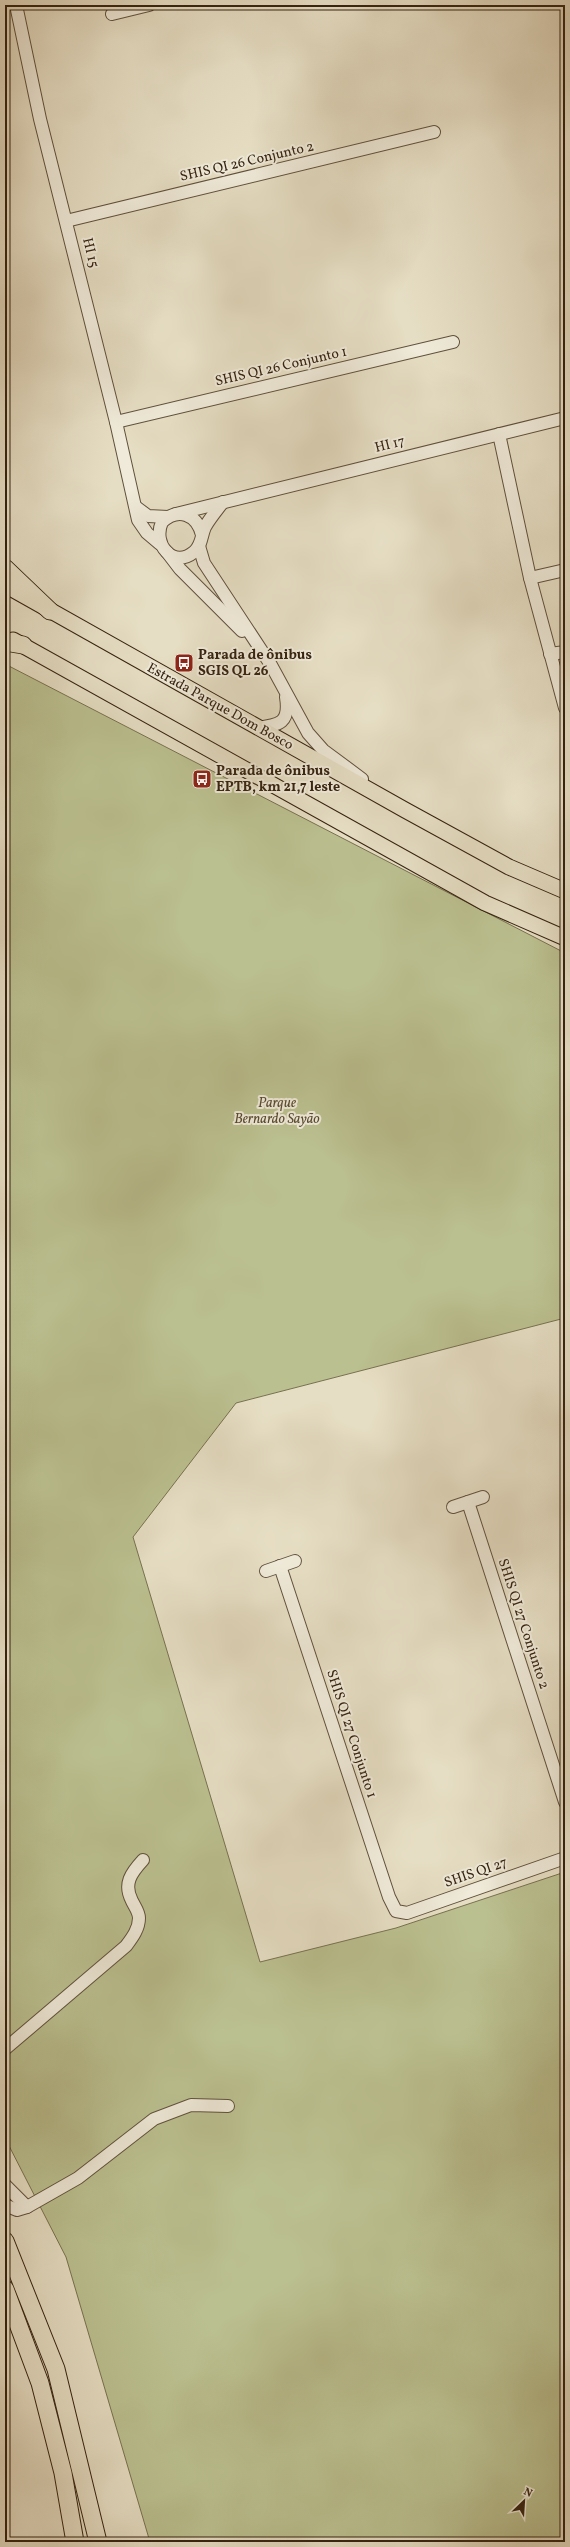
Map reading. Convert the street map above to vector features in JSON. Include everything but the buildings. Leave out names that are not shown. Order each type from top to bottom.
[{"type":"highway","points":[[5,568],[50,611]]},
{"type":"highway","points":[[5,642],[23,646]]},
{"type":"highway","points":[[5,2241],[56,2369],[98,2542]]},
{"type":"highway","points":[[5,2290],[40,2383],[63,2473],[76,2542]]},
{"type":"main road","name":"Estrada Parque Dom Bosco","points":[[5,585],[257,728],[509,867],[565,891]]},
{"type":"main road","points":[[5,635],[485,903],[560,935]]},
{"type":"street","name":"HI 15","points":[[16,5],[40,119],[136,507],[142,526],[164,548],[197,586],[257,644]]},
{"type":"street","points":[[112,14],[149,5]]},
{"type":"street","name":"SHIS QI 26 Conjunto 2","points":[[66,220],[434,132]]},
{"type":"street","name":"SHIS QI 26 Conjunto 1","points":[[116,422],[453,342]]},
{"type":"street","name":"HI 17","points":[[172,515],[565,418]]},
{"type":"street","points":[[499,434],[530,578],[564,707]]},
{"type":"street","points":[[172,515],[159,529],[164,548],[175,556],[184,556],[193,553],[223,502]]},
{"type":"street","points":[[136,507],[148,516],[185,514],[194,518],[200,526],[200,540],[204,563],[211,576],[257,644],[286,692],[308,733],[322,750],[405,810]]},
{"type":"street","points":[[530,578],[565,570]]},
{"type":"street","points":[[550,654],[565,652]]},
{"type":"street","points":[[257,728],[276,726],[282,721],[287,714],[286,692]]},
{"type":"street","points":[[453,1507],[482,1497]]},
{"type":"street","name":"SHIS QI 27 Conjunto 2","points":[[468,1502],[565,1802]]},
{"type":"street","points":[[266,1571],[295,1561]]},
{"type":"street","name":"SHIS QI 27 Conjunto 1","points":[[280,1566],[389,1897],[396,1911]]},
{"type":"street","name":"SHIS QI 27","points":[[396,1911],[407,1913],[565,1858]]},
{"type":"street","points":[[5,2049],[126,1946],[136,1931],[139,1920],[138,1913],[128,1895],[128,1882],[131,1872],[143,1860]]},
{"type":"street","points":[[5,2205],[17,2210],[27,2207],[78,2178],[137,2130],[154,2119],[191,2105],[228,2106]]},
{"type":"street","points":[[5,2185],[27,2207]]},
{"type":"green space","name":"Parque Bernardo Sayão","points":[[5,664],[565,953],[565,1318],[236,1403],[133,1537],[260,1962],[396,1928],[565,1872],[565,2542],[150,2542],[66,2257],[5,2138]]},
{"type":"place","name":"Parada de ônibus SGIS QL 26","points":[[184,663]]},
{"type":"place","name":"Parada de ônibus EPTB, km 21,7 leste","points":[[202,779]]}]
